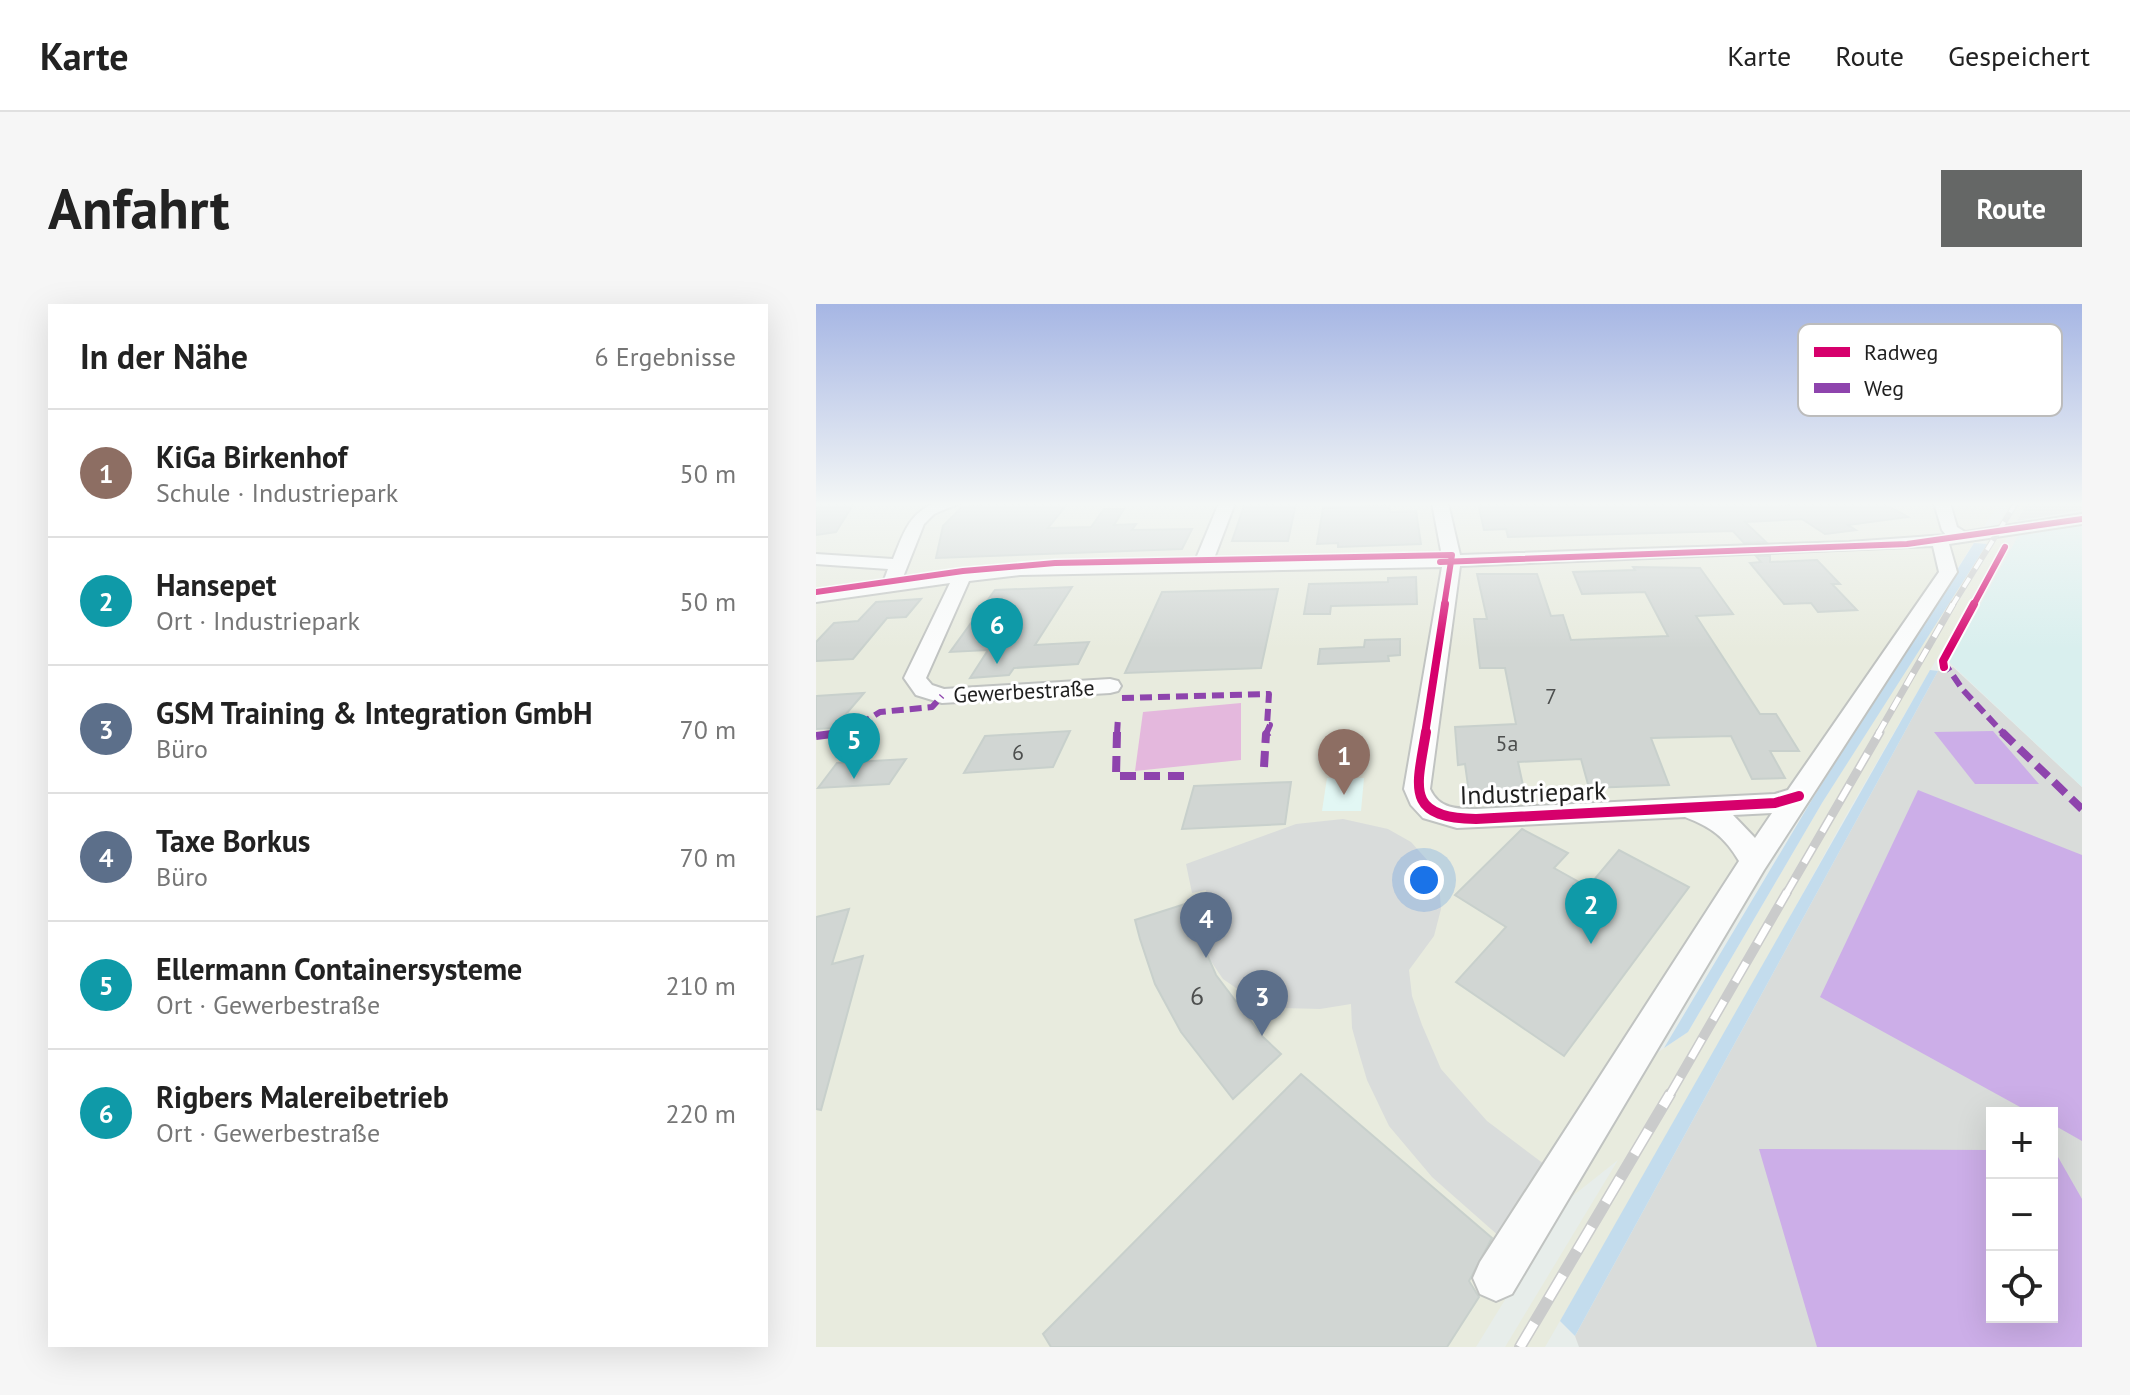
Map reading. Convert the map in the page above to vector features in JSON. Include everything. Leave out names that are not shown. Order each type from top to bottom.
[{"type":"street","points":[[891,584],[906,552]]},
{"type":"street","points":[[1202,565],[1207,552]]},
{"type":"street","points":[[1450,552],[1452,561]]},
{"type":"street","points":[[816,596],[963,575],[1076,567],[1452,561],[1679,552]]},
{"type":"street","points":[[1496,1278],[1754,862],[1948,572],[1944,552]]},
{"type":"street","points":[[816,559],[901,565]]},
{"type":"street","name":"Industriepark","points":[[1452,561],[1417,789],[1421,802],[1434,814],[1451,819],[1680,809],[1775,803],[1799,796]]},
{"type":"street","name":"Gewerbestraße","points":[[963,575],[915,678],[924,690],[942,696],[1110,686]]},
{"type":"street","name":"Industriepark","points":[[1680,809],[1715,815],[1737,831],[1754,862]]},
{"type":"shaded area","points":[[816,552],[1968,552],[1810,798],[1657,1053],[1688,1032],[1822,803],[1980,552],[1999,552],[1545,1347],[1505,1347],[1618,1160],[1565,1202],[1476,1347],[816,1347]]},
{"type":"shaded area","points":[[1969,552],[1982,552],[1822,803],[1688,1032],[1664,1048],[1813,798]]},
{"type":"shaded area","points":[[2009,552],[2082,552],[2082,787],[1949,662]]},
{"type":"shaded area","points":[[1953,667],[2082,787],[2082,1347],[1579,1347],[1575,1336],[1938,671]]},
{"type":"shaded area","points":[[1930,670],[1938,671],[1575,1336],[1560,1321]]},
{"type":"shaded area","points":[[1241,703],[1241,760],[1135,771],[1143,712]]},
{"type":"shaded area","points":[[1993,731],[2039,784],[1975,784],[1934,732]]},
{"type":"shaded area","points":[[1327,778],[1364,778],[1361,811],[1322,811]]},
{"type":"shaded area","points":[[1918,790],[2082,855],[2082,1141],[2058,1127],[2058,1107],[2020,1107],[1820,997]]},
{"type":"shaded area","points":[[1343,819],[1388,829],[1411,842],[1428,861],[1439,883],[1441,909],[1434,936],[1409,970],[1412,996],[1422,1025],[1441,1069],[1487,1121],[1544,1164],[1500,1237],[1432,1177],[1389,1126],[1367,1080],[1352,1028],[1351,1004],[1320,1009],[1283,1008],[1249,997],[1223,979],[1210,960],[1202,940],[1201,918],[1206,890],[1192,893],[1186,864],[1296,824]]},
{"type":"shaded area","points":[[1759,1149],[1986,1150],[1986,1323],[2058,1323],[2058,1157],[2082,1199],[2082,1347],[1817,1347]]},
{"type":"building","points":[[937,552],[1109,552],[936,558]]},
{"type":"building","points":[[1756,556],[1770,556],[1770,562],[1817,560],[1840,584],[1832,584],[1857,610],[1818,612],[1811,603],[1784,604],[1750,563],[1761,562]]},
{"type":"building","points":[[1633,567],[1700,568],[1733,614],[1696,616],[1760,714],[1776,714],[1799,751],[1770,751],[1785,778],[1752,779],[1731,736],[1651,738],[1669,785],[1589,788],[1581,759],[1518,762],[1524,790],[1469,793],[1465,764],[1458,765],[1455,727],[1516,724],[1505,668],[1480,668],[1474,619],[1487,619],[1477,574],[1537,574],[1551,616],[1563,615],[1571,640],[1668,636],[1645,592],[1582,594],[1573,572],[1635,570]]},
{"type":"building","points":[[1416,577],[1417,604],[1331,606],[1330,614],[1304,614],[1309,584],[1388,582],[1388,578]]},
{"type":"building","points":[[1072,587],[1035,645],[1089,642],[1078,664],[1014,668],[1009,675],[970,678],[988,650],[950,652],[995,590]]},
{"type":"building","points":[[1278,589],[1261,668],[1125,673],[1162,592]]},
{"type":"building","points":[[921,599],[906,617],[887,618],[853,659],[816,661],[816,642],[834,623],[858,621],[876,602]]},
{"type":"building","points":[[1400,639],[1400,655],[1388,656],[1389,661],[1318,664],[1320,649],[1364,647],[1365,640]]},
{"type":"building","points":[[864,693],[834,728],[816,729],[816,696]]},
{"type":"building","points":[[1070,731],[1053,767],[964,773],[985,736]]},
{"type":"building","points":[[906,759],[889,784],[818,788],[837,763]]},
{"type":"building","points":[[1291,782],[1285,824],[1182,829],[1194,786]]},
{"type":"building","points":[[1522,829],[1568,853],[1554,868],[1588,887],[1619,850],[1689,887],[1564,1056],[1456,982],[1506,927],[1455,895]]},
{"type":"building","points":[[1185,904],[1216,975],[1262,1036],[1281,1054],[1233,1099],[1181,1032],[1155,984],[1135,920]]},
{"type":"building","points":[[849,909],[832,964],[863,956],[821,1110],[816,1109],[816,917]]},
{"type":"building","points":[[1301,1074],[1492,1238],[1469,1281],[1479,1297],[1447,1347],[1051,1347],[1043,1334]]},
{"type":"railway","points":[[1952,606],[1986,552]]},
{"type":"railway","points":[[1878,734],[1953,604]]},
{"type":"railway","points":[[1786,894],[1880,732]]},
{"type":"railway","points":[[1669,1096],[1787,892]]},
{"type":"railway","points":[[1520,1347],[1670,1094]]},
{"type":"marked path","points":[[1943,661],[1983,712],[2082,809]]},
{"type":"marked path","points":[[1122,698],[1269,694],[1267,725],[1270,725],[1266,734],[1264,767]]},
{"type":"marked path","points":[[816,736],[844,734],[880,712],[932,707],[942,696]]},
{"type":"marked path","points":[[1118,717],[1116,776],[1185,776]]},
{"type":"cycle path","points":[[1440,562],[1708,552]]},
{"type":"cycle path","points":[[1944,667],[1943,661],[2002,552]]},
{"type":"cycle path","points":[[816,592],[963,571],[1055,563],[1452,555],[1417,789],[1432,811],[1448,817],[1476,819],[1775,803],[1799,796]]},
{"type":"place","name":"Rigbers Malereibetrieb","points":[[997,664]]},
{"type":"place","name":"Ellermann Containersysteme","points":[[854,779]]},
{"type":"place","name":"KiGa Birkenhof","points":[[1344,795]]},
{"type":"place","name":"Hansepet","points":[[1591,944]]},
{"type":"place","name":"Taxe Borkus","points":[[1206,958]]},
{"type":"place","name":"GSM Training & Integration GmbH","points":[[1262,1036]]}]
